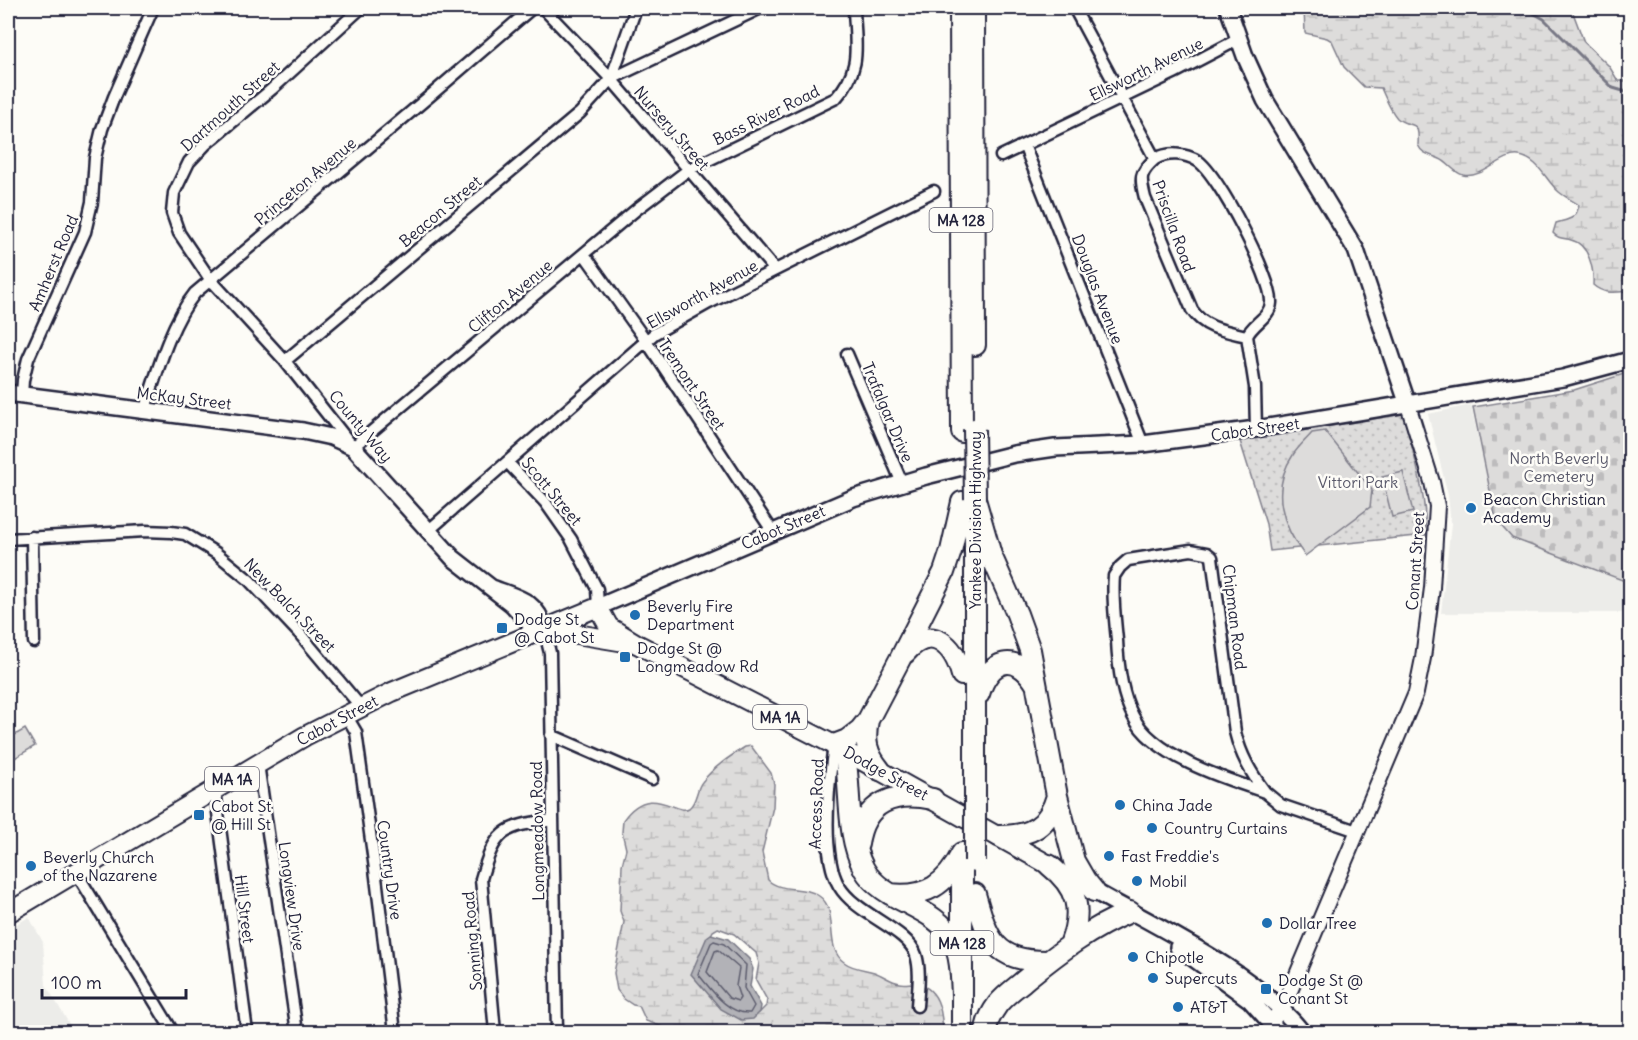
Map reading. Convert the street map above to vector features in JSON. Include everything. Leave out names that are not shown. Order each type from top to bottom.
[{"type":"highway","name":"Yankee Division Highway","points":[[960,8],[968,430]]},
{"type":"highway","name":"Yankee Division Highway","points":[[968,781],[975,717],[968,501],[974,8]]},
{"type":"highway","name":"Yankee Division Highway","points":[[962,1032],[968,857],[968,781],[962,675],[968,501]]},
{"type":"highway","points":[[962,995],[957,951],[949,935],[936,922],[872,881],[865,870],[857,850],[839,748],[867,720],[902,657],[948,562],[968,501]]},
{"type":"highway","points":[[968,501],[1026,639],[1074,861],[1094,891]]},
{"type":"highway","name":"Cabot Street","points":[[8,913],[305,736],[392,692],[598,607]]},
{"type":"highway","name":"Dodge Street","points":[[598,607],[609,627],[637,644],[839,748],[1049,865]]},
{"type":"highway","name":"Dodge Street","points":[[544,629],[637,644]]},
{"type":"highway","points":[[902,657],[919,641],[935,639],[942,642],[954,654],[962,675]]},
{"type":"highway","points":[[975,717],[983,681],[994,667],[1001,664],[1018,665],[1036,684]]},
{"type":"highway","points":[[867,720],[865,742],[867,752],[880,770]]},
{"type":"highway","points":[[999,836],[1019,835],[1037,828],[1050,815],[1058,795]]},
{"type":"highway","points":[[857,850],[862,826],[876,807],[896,797],[919,796],[933,799]]},
{"type":"highway","name":"Yankee Division Highway","points":[[968,857],[975,894],[975,1032]]},
{"type":"highway","points":[[890,894],[914,894],[934,888],[968,857]]},
{"type":"highway","points":[[1049,865],[1067,882],[1076,902],[1077,922],[1070,945]]},
{"type":"highway","points":[[975,894],[988,934],[1002,952],[1025,960],[1047,962]]},
{"type":"highway","points":[[985,1032],[991,1014],[999,1003],[1047,962],[1103,924],[1130,912]]},
{"type":"main road","name":"Conant Street","points":[[1228,8],[1265,100],[1356,250],[1408,405]]},
{"type":"main road","name":"Cabot Street","points":[[598,607],[853,498],[902,483],[1031,451],[1143,444],[1256,429],[1563,378],[1630,360]]},
{"type":"main road","name":"McKay Street","points":[[15,394],[320,434],[353,447]]},
{"type":"main road","name":"County Way","points":[[353,447],[460,564],[492,588],[534,607],[541,616],[544,629]]},
{"type":"main road","name":"Dodge Street","points":[[1049,865],[1212,958],[1273,1001],[1302,1032]]},
{"type":"main road","name":"Dodge Street","points":[[1130,912],[1250,1000],[1275,1027]]},
{"type":"street","name":"Amherst Road","points":[[15,394],[23,380],[28,359],[85,232],[93,202],[94,158],[102,129],[153,8]]},
{"type":"street","name":"Dartmouth Street","points":[[210,279],[179,233],[172,213],[178,181],[189,162],[205,145],[272,89],[361,8]]},
{"type":"street","name":"Princeton Avenue","points":[[144,412],[185,306],[210,279],[532,8]]},
{"type":"street","name":"Nursery Street","points":[[543,8],[610,79],[775,270]]},
{"type":"street","points":[[610,79],[636,8]]},
{"type":"street","points":[[610,79],[761,8]]},
{"type":"street","name":"Bass River Road","points":[[688,170],[836,98],[848,85],[853,75],[855,62],[854,8]]},
{"type":"street","name":"Priscilla Road","points":[[1074,8],[1155,159],[1143,169],[1141,182],[1145,198],[1192,310],[1197,318],[1213,328],[1247,336]]},
{"type":"street","name":"Ellsworth Avenue","points":[[1001,156],[1239,39]]},
{"type":"street","name":"Beacon Street","points":[[285,361],[580,113],[610,79]]},
{"type":"street","name":"Douglas Avenue","points":[[1024,145],[1143,444]]},
{"type":"street","points":[[1155,159],[1164,154],[1176,154],[1199,162],[1240,224],[1266,279],[1272,300],[1267,314],[1247,336],[1255,387],[1256,429]]},
{"type":"street","name":"Clifton Avenue","points":[[353,447],[637,209],[688,170]]},
{"type":"street","name":"Ellsworth Avenue","points":[[428,531],[654,334],[775,270],[934,191]]},
{"type":"street","name":"Tremont Street","points":[[584,254],[647,342],[772,532]]},
{"type":"street","name":"County Way","points":[[210,279],[285,361],[353,447]]},
{"type":"street","name":"Trafalgar Drive","points":[[847,354],[902,483]]},
{"type":"street","name":"Conant Street","points":[[1275,1027],[1416,693],[1432,588],[1437,506],[1432,482],[1408,405]]},
{"type":"street","name":"Scott Street","points":[[507,462],[544,502],[571,539],[597,589],[598,607]]},
{"type":"street","name":"New Balch Street","points":[[8,539],[101,533],[171,532],[185,534],[216,552],[249,580],[299,633],[354,711]]},
{"type":"street","points":[[32,537],[34,642]]},
{"type":"street","name":"Chipman Road","points":[[1265,792],[1211,774],[1165,749],[1150,740],[1133,718],[1118,665],[1113,586],[1114,576],[1128,560],[1191,550],[1207,553],[1212,557],[1235,732],[1241,753],[1252,775],[1265,792],[1281,805],[1357,831]]},
{"type":"street","name":"Longmeadow Road","points":[[544,629],[550,654],[557,1032]]},
{"type":"street","name":"Country Drive","points":[[354,711],[395,1032]]},
{"type":"street","points":[[551,735],[652,779]]},
{"type":"street","name":"Access Road","points":[[839,748],[828,803],[828,841],[835,877],[850,901],[901,935],[912,946],[918,966],[917,1006]]},
{"type":"street","name":"Longview Drive","points":[[258,764],[297,1032]]},
{"type":"street","name":"Hill Street","points":[[215,790],[247,1032]]},
{"type":"street","name":"Sonning Road","points":[[495,1032],[481,879],[488,855],[498,837],[510,828],[552,820]]},
{"type":"street","points":[[76,872],[173,1032]]},
{"type":"shaded area","name":"Beacon Christian Academy","points":[[1471,405],[1496,520],[1512,538],[1622,579],[1628,613],[1441,613],[1451,524],[1448,495],[1428,414]]},
{"type":"shaded area","points":[[29,917],[43,942],[46,985],[74,1032],[8,1032],[8,929]]},
{"type":"green space","points":[[1304,8],[1569,8],[1572,10],[1584,42],[1609,66],[1618,81],[1630,81],[1630,291],[1606,292],[1593,285],[1593,272],[1582,246],[1553,233],[1556,223],[1574,216],[1579,205],[1559,192],[1532,161],[1512,156],[1477,174],[1463,175],[1437,157],[1425,153],[1418,145],[1416,127],[1397,118],[1381,88],[1364,87],[1344,67],[1332,41],[1305,33]]},
{"type":"green space","name":"North Beverly Cemetery","points":[[1630,372],[1630,583],[1512,538],[1496,520],[1473,407],[1574,390]]},
{"type":"green space","name":"Vittori Park","points":[[1403,414],[1422,489],[1426,535],[1270,551],[1266,524],[1240,441]]},
{"type":"green space","points":[[1325,431],[1372,490],[1370,507],[1305,556],[1285,520],[1281,494],[1282,481],[1286,468],[1300,446],[1312,433]]},
{"type":"green space","points":[[1403,472],[1413,512],[1392,517],[1382,477]]},
{"type":"green space","points":[[25,729],[35,746],[8,762],[8,739]]},
{"type":"green space","points":[[751,746],[771,773],[774,784],[773,807],[762,852],[768,880],[779,886],[813,893],[825,902],[831,919],[834,947],[844,962],[897,982],[913,983],[929,989],[934,994],[940,1008],[943,1032],[676,1032],[646,1021],[639,1006],[624,999],[617,990],[614,973],[624,922],[620,911],[622,865],[626,849],[622,832],[623,820],[633,809],[643,803],[653,801],[677,808],[689,808],[694,802],[700,785],[707,777],[745,747]],"holes":[[[718,928],[734,934],[756,953],[759,963],[756,980],[767,1000],[766,1006],[759,1013],[747,1014],[698,962],[713,931]]]},
{"type":"water","points":[[711,934],[728,939],[749,959],[753,969],[750,986],[761,1006],[760,1012],[753,1019],[741,1020],[721,1009],[691,974],[707,937]]},
{"type":"waterway","points":[[1524,8],[1544,19],[1613,88],[1630,93]]},
{"type":"place","name":"Beacon Christian Academy","points":[[1471,508]]},
{"type":"place","name":"Beverly Fire Department","points":[[635,615]]},
{"type":"place","name":"Dodge St @ Cabot St","points":[[502,628]]},
{"type":"place","name":"Dodge St @ Longmeadow Rd","points":[[625,657]]},
{"type":"place","name":"China Jade","points":[[1120,805]]},
{"type":"place","name":"Cabot St @ Hill St","points":[[199,815]]},
{"type":"place","name":"Country Curtains","points":[[1152,828]]},
{"type":"place","name":"Fast Freddie's","points":[[1109,856]]},
{"type":"place","name":"Beverly Church of the Nazarene","points":[[31,866]]},
{"type":"place","name":"Mobil","points":[[1137,881]]},
{"type":"place","name":"Dollar Tree","points":[[1267,923]]},
{"type":"place","name":"Chipotle","points":[[1133,957]]},
{"type":"place","name":"Supercuts","points":[[1153,978]]},
{"type":"place","name":"Dodge St @ Conant St","points":[[1266,989]]},
{"type":"place","name":"AT&T","points":[[1178,1007]]}]
